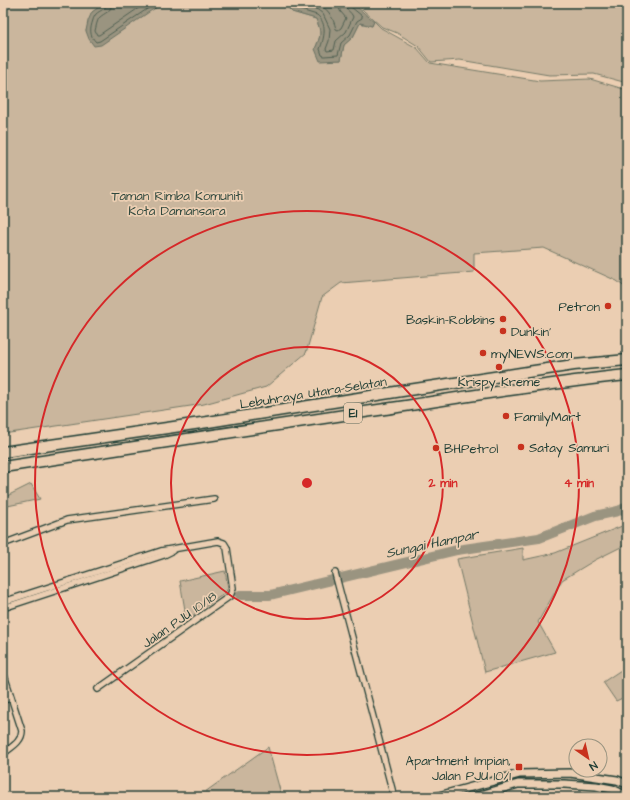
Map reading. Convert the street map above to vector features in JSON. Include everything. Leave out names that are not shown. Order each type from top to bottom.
[{"type":"highway","name":"Lebuhraya Utara–Selatan","points":[[3,452],[162,429],[574,365],[627,360]]},
{"type":"highway","name":"Lebuhraya Utara–Selatan","points":[[3,467],[491,392],[627,375]]},
{"type":"street","points":[[3,544],[67,520],[214,499]]},
{"type":"street","name":"Jalan PJU 10/18","points":[[3,602],[162,551],[218,541],[224,542],[227,548],[233,588],[230,596],[98,690]]},
{"type":"street","name":"Jalan PJU 10/18","points":[[3,608],[164,555],[180,548]]},
{"type":"street","points":[[336,573],[394,797]]},
{"type":"street","points":[[3,672],[22,731],[22,736],[19,741],[3,754]]},
{"type":"street","points":[[3,700],[11,698]]},
{"type":"street","points":[[435,797],[519,774],[565,772],[617,780],[627,784]]},
{"type":"street","points":[[474,797],[518,784],[596,786],[612,789],[627,796]]},
{"type":"street","points":[[455,797],[467,788]]},
{"type":"green space","name":"Taman Rimba Komuniti Kota Damansara","points":[[3,3],[105,3],[92,12],[86,31],[152,10],[164,3],[283,3],[292,12],[316,19],[320,34],[315,49],[331,60],[341,60],[344,45],[353,37],[360,23],[372,26],[374,21],[381,28],[417,48],[430,63],[540,81],[590,79],[627,90],[627,289],[617,281],[544,248],[474,253],[474,272],[341,283],[322,297],[306,353],[266,387],[204,404],[3,434]]},
{"type":"green space","points":[[355,3],[627,3],[627,83],[594,74],[549,75],[460,60],[431,62],[418,46],[397,33],[382,27]]},
{"type":"green space","points":[[31,484],[40,499],[3,507],[3,497]]},
{"type":"green space","points":[[627,524],[627,544],[595,560],[562,580],[538,622],[555,652],[485,672],[457,559],[523,548],[523,560],[555,553]]},
{"type":"green space","points":[[225,571],[228,588],[225,593],[185,621],[182,616],[185,610],[180,581]]},
{"type":"green space","points":[[627,666],[627,696],[616,701],[603,682]]},
{"type":"green space","points":[[268,747],[281,794],[270,797],[198,797]]},
{"type":"water","points":[[105,3],[164,3],[101,45],[94,46],[86,31],[88,21],[92,12]]},
{"type":"water","points":[[283,3],[352,3],[374,21],[372,26],[360,23],[353,37],[344,45],[341,60],[320,61],[315,49],[320,34],[316,19],[292,12]]},
{"type":"waterway","name":"Sungai Hampar","points":[[240,595],[270,595],[457,550],[539,538],[595,516],[618,511],[627,507]]},
{"type":"place","name":"Petron","points":[[608,306]]},
{"type":"place","name":"Baskin-Robbins","points":[[503,319]]},
{"type":"place","name":"Dunkin'","points":[[503,331]]},
{"type":"place","name":"myNEWS.com","points":[[483,353]]},
{"type":"place","name":"Krispy Kreme","points":[[499,367]]},
{"type":"place","name":"FamilyMart","points":[[506,416]]},
{"type":"place","name":"Satay Samuri","points":[[521,447]]},
{"type":"place","name":"BHPetrol","points":[[436,448]]},
{"type":"place","name":"Apartment Impian, Jalan PJU 10/1","points":[[519,767]]}]
